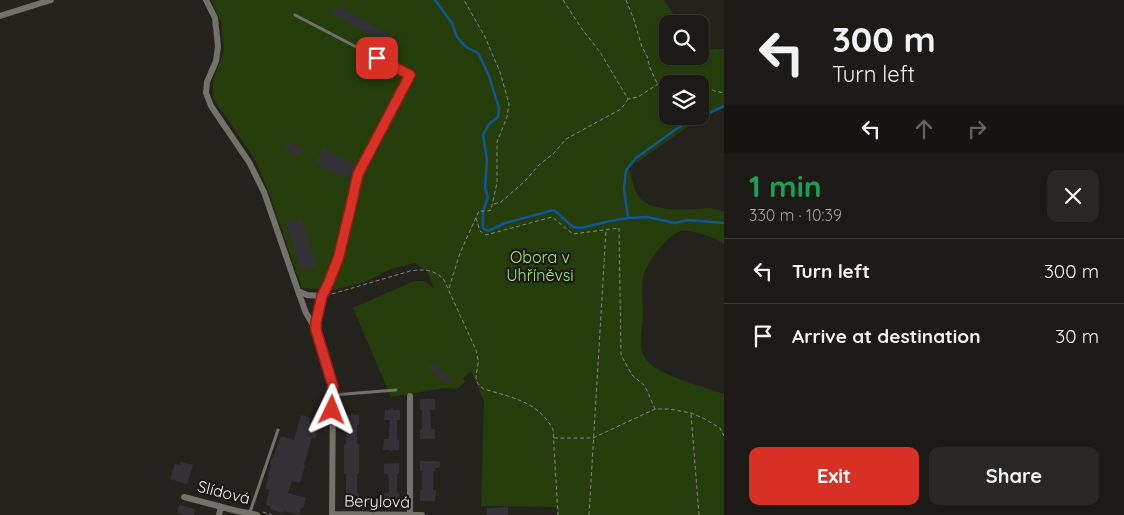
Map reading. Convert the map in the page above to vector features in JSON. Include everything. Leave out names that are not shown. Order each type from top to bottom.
[{"type":"street","points":[[0,16],[51,0]]},
{"type":"street","points":[[206,0],[215,18],[218,46],[216,60],[207,82],[206,93],[211,106],[249,162],[264,192],[306,313],[316,330],[333,386],[332,514]]},
{"type":"street","points":[[316,330],[322,296],[339,256],[351,205]]},
{"type":"street","points":[[298,291],[307,295],[322,296]]},
{"type":"street","points":[[410,396],[410,515]]},
{"type":"street","name":"Slídová","points":[[184,497],[237,511],[258,513]]},
{"type":"street","points":[[219,515],[221,507]]},
{"type":"street","name":"Berylová","points":[[332,514],[422,515]]},
{"type":"lane","points":[[296,16],[410,75],[358,174],[351,205]]},
{"type":"lane","points":[[333,395],[396,390]]},
{"type":"lane","points":[[250,513],[278,430]]},
{"type":"path","points":[[448,289],[460,253],[479,211],[491,210],[493,204],[497,183],[497,142],[507,116],[508,104],[500,72],[485,37],[464,0]]},
{"type":"path","points":[[563,0],[600,52],[628,99]]},
{"type":"path","points":[[493,204],[501,202],[525,181],[566,139],[621,109],[628,99],[638,97],[658,84],[650,68],[626,0]]},
{"type":"path","points":[[709,89],[724,93]]},
{"type":"path","points":[[476,218],[480,231],[486,235],[552,217],[573,234],[619,228],[621,354],[632,375],[645,386],[655,410]]},
{"type":"path","points":[[589,515],[606,230]]},
{"type":"path","points":[[322,296],[336,294],[422,269],[436,273],[442,278],[476,350],[478,364],[476,380],[479,386],[528,403],[540,412],[553,429],[558,515]]},
{"type":"path","points":[[554,438],[593,438],[655,410],[669,408],[703,418],[720,428],[724,436]]},
{"type":"path","points":[[691,413],[699,515]]},
{"type":"path","points":[[258,513],[272,515]]},
{"type":"green space","name":"Obora v Uhříněvsi","points":[[211,0],[664,0],[674,15],[659,15],[659,65],[709,65],[709,50],[724,49],[724,108],[709,112],[709,75],[659,75],[659,125],[690,125],[629,168],[637,194],[644,202],[650,205],[675,209],[711,208],[724,212],[724,244],[703,234],[681,231],[669,238],[652,258],[643,278],[641,345],[644,356],[653,366],[683,380],[724,394],[724,515],[557,515],[557,507],[481,506],[484,401],[471,371],[463,378],[465,382],[457,389],[444,388],[391,397],[353,308],[414,281],[424,281],[434,288],[427,271],[415,263],[391,269],[365,282],[333,290],[302,288],[269,192],[254,158],[213,98],[213,82],[224,50],[221,22]]},
{"type":"building","points":[[336,5],[395,38],[390,46],[332,14]]},
{"type":"building","points":[[288,141],[303,149],[299,156],[284,148]]},
{"type":"building","points":[[323,148],[355,164],[347,179],[315,163]]},
{"type":"building","points":[[301,219],[317,266],[302,271],[286,224]]},
{"type":"building","points":[[433,362],[452,380],[447,385],[428,367]]},
{"type":"building","points":[[420,399],[435,399],[435,410],[430,410],[431,429],[435,429],[435,439],[420,439],[422,410],[420,410]]},
{"type":"building","points":[[392,408],[400,410],[400,420],[397,420],[399,450],[391,452],[383,450],[384,439],[389,439],[390,420],[384,420],[385,410]]},
{"type":"building","points":[[352,413],[359,415],[359,425],[357,425],[359,474],[357,474],[357,493],[359,494],[359,504],[351,506],[344,504],[344,494],[346,494],[344,444],[346,445],[346,425],[344,425],[344,415]]},
{"type":"building","points":[[301,415],[310,418],[309,421],[317,424],[316,427],[318,428],[315,439],[312,438],[300,483],[292,481],[288,493],[306,498],[299,515],[270,509],[271,506],[266,505],[269,490],[265,488],[270,464],[281,436],[294,440]]},
{"type":"building","points":[[420,461],[440,462],[440,466],[433,471],[433,490],[436,490],[435,501],[420,501],[422,471],[420,471]]},
{"type":"building","points":[[181,462],[193,465],[187,484],[170,479],[175,464],[180,465]]},
{"type":"building","points":[[399,463],[397,493],[399,493],[399,503],[384,503],[384,493],[389,493],[389,483],[388,474],[384,474],[384,464]]},
{"type":"building","points":[[179,505],[195,509],[194,515],[177,513]]},
{"type":"building","points":[[508,507],[508,515],[487,515],[487,508]]},
{"type":"waterway","points":[[435,0],[452,23],[457,37],[466,47],[478,53],[489,76],[499,108],[498,117],[489,124],[483,135],[487,160],[485,188],[488,197],[483,211],[483,228],[488,231],[505,223],[554,210],[573,227],[581,228],[610,221],[647,217],[675,223],[687,220],[724,223]]},
{"type":"waterway","points":[[628,218],[624,189],[626,170],[636,158],[679,127],[724,106]]},
{"type":"route","points":[[332,410],[333,386],[316,330],[322,296],[339,256],[358,174],[410,75],[377,58]]}]
